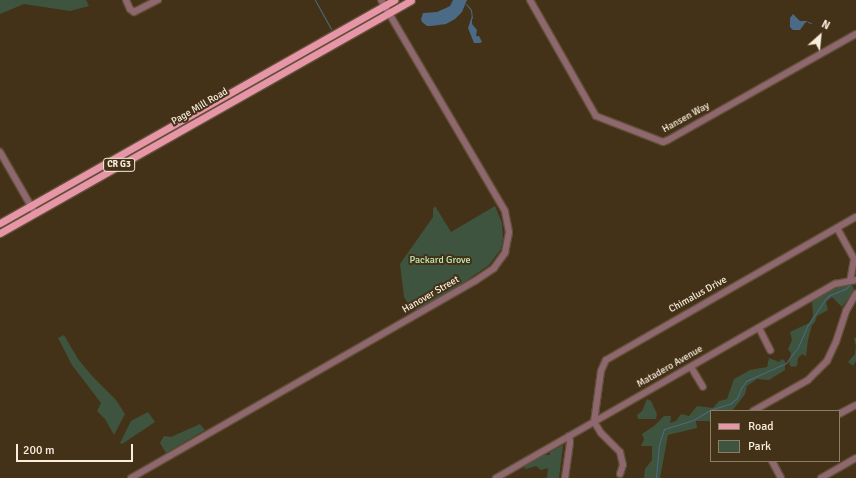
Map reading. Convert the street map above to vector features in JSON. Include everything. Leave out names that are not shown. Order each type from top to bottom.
[{"type":"main road","name":"Page Mill Road","points":[[0,223],[207,106],[382,3],[394,0]]},
{"type":"main road","name":"Page Mill Road","points":[[0,233],[411,0]]},
{"type":"main road","points":[[203,117],[207,106]]},
{"type":"street","points":[[126,0],[130,9],[134,12],[158,0]]},
{"type":"street","name":"Hansen Way","points":[[530,0],[596,116],[663,142],[856,34]]},
{"type":"street","name":"Hanover Street","points":[[132,478],[476,281],[494,268],[502,258],[508,245],[510,232],[504,211],[382,3]]},
{"type":"street","points":[[0,152],[35,213]]},
{"type":"street","name":"Chimalus Drive","points":[[594,422],[601,371],[606,360],[856,217]]},
{"type":"street","points":[[837,228],[854,259],[852,280]]},
{"type":"street","name":"Matadero Avenue","points":[[496,478],[835,284],[852,280]]},
{"type":"street","points":[[755,410],[808,380],[827,361],[836,342],[846,311],[856,294]]},
{"type":"street","points":[[759,328],[770,350]]},
{"type":"street","points":[[691,367],[702,387]]},
{"type":"street","points":[[840,413],[856,404]]},
{"type":"street","points":[[594,422],[601,433],[620,452],[623,465],[620,474]]},
{"type":"street","points":[[565,478],[570,442],[569,436]]},
{"type":"street","points":[[821,478],[856,458]]},
{"type":"street","points":[[773,462],[781,478]]},
{"type":"green space","points":[[0,0],[86,0],[89,6],[70,11],[24,4],[0,14]]},
{"type":"green space","name":"Packard Grove","points":[[435,206],[451,232],[495,206],[502,223],[503,238],[501,249],[489,265],[466,281],[417,310],[411,308],[404,297],[400,264],[433,217],[433,209]]},
{"type":"green space","points":[[848,285],[853,286],[854,290],[842,307],[832,297],[826,302],[828,310],[817,316],[812,325],[806,356],[802,354],[798,358],[797,366],[791,367],[789,363],[791,353],[788,349],[792,340],[790,332],[809,323],[813,316],[812,299],[834,287]]},
{"type":"green space","points":[[64,335],[78,359],[93,377],[116,400],[125,414],[114,435],[105,419],[97,411],[101,403],[72,365],[58,338]]},
{"type":"green space","points":[[856,346],[856,361],[853,366],[848,362],[855,354]]},
{"type":"green space","points":[[769,358],[779,362],[782,359],[785,361],[785,370],[769,380],[757,379],[747,386],[745,394],[733,410],[710,410],[710,421],[696,421],[697,428],[668,435],[660,478],[644,478],[645,469],[652,460],[652,446],[641,446],[644,439],[642,434],[654,426],[664,416],[671,416],[670,423],[676,421],[681,414],[689,416],[697,406],[713,408],[719,401],[727,399],[734,379],[750,370],[767,367]]},
{"type":"green space","points":[[647,399],[651,401],[657,414],[656,419],[638,419],[637,415],[642,411]]},
{"type":"green space","points":[[148,412],[155,422],[122,444],[120,443],[131,421]]},
{"type":"green space","points":[[200,424],[205,430],[166,453],[160,443],[164,436],[171,437]]},
{"type":"green space","points":[[563,445],[559,478],[547,478],[548,468],[541,470],[536,466],[526,469],[523,466],[542,455],[550,455],[550,452]]},
{"type":"water","points":[[453,0],[467,0],[462,12],[455,19],[446,24],[431,26],[427,26],[422,22],[421,19],[423,13],[437,12],[450,6]]},
{"type":"water","points":[[793,14],[800,21],[808,21],[800,30],[793,30],[790,27],[790,18]]},
{"type":"water","points":[[472,16],[472,24],[477,30],[476,36],[479,36],[482,42],[480,43],[474,43],[468,28]]},
{"type":"waterway","points":[[315,0],[331,29]]},
{"type":"waterway","points":[[466,4],[471,10],[472,18]]},
{"type":"waterway","points":[[656,478],[659,445],[664,429],[693,420],[710,410],[731,403],[737,398],[746,381],[786,363],[798,347],[808,325],[826,298],[845,289],[851,284]]}]
